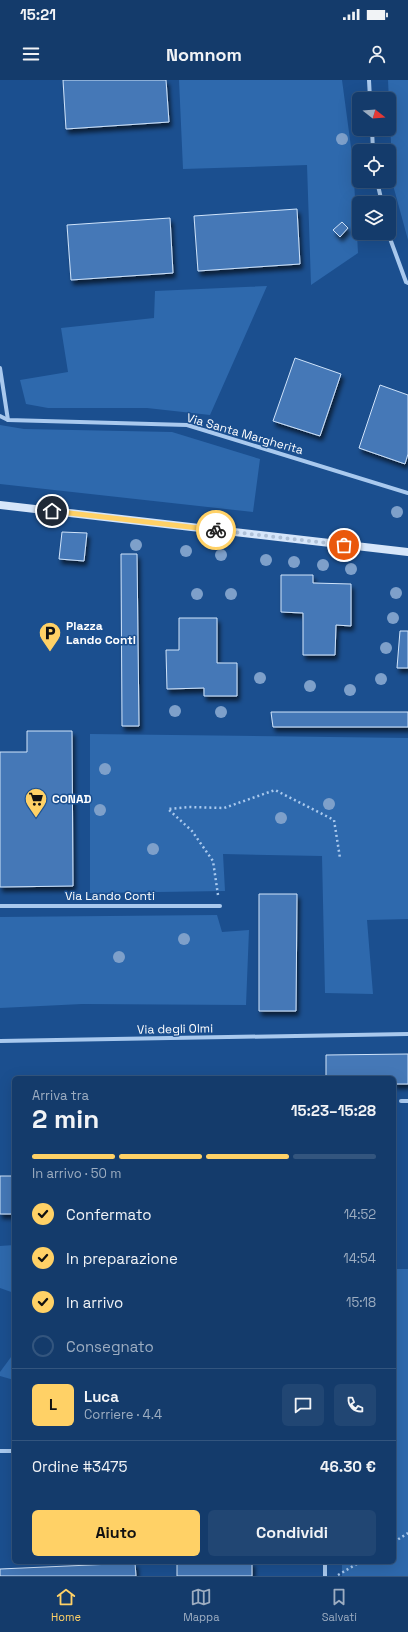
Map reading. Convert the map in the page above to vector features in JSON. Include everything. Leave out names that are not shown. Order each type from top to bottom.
[{"type":"street","points":[[369,80],[370,92]]},
{"type":"street","points":[[391,240],[406,282],[408,283]]},
{"type":"street","points":[[0,368],[8,420]]},
{"type":"street","name":"Via Santa Margherita","points":[[0,416],[8,420],[187,425],[408,493]]},
{"type":"street","points":[[0,505],[408,552]]},
{"type":"street","name":"Via Lando Conti","points":[[0,906],[220,906]]},
{"type":"street","name":"Via degli Olmi","points":[[0,1041],[408,1034]]},
{"type":"street","points":[[401,1101],[408,1101]]},
{"type":"street","points":[[0,1451],[12,1451]]},
{"type":"street","points":[[325,1564],[325,1576]]},
{"type":"path","points":[[220,906],[212,860],[192,831],[168,809],[189,807],[224,808],[275,790],[334,820],[340,858]]},
{"type":"path","points":[[396,1541],[408,1534]]},
{"type":"path","points":[[336,1576],[357,1564]]},
{"type":"shaded area","points":[[179,80],[342,80],[352,155],[352,188],[354,188],[355,196],[352,196],[352,240],[357,240],[358,253],[311,285],[307,165],[183,169]]},
{"type":"shaded area","points":[[388,80],[408,80],[408,240],[394,188],[396,188],[396,144],[391,144],[391,136],[396,136],[396,92],[389,92]]},
{"type":"shaded area","points":[[267,286],[210,415],[147,408],[48,408],[26,404],[20,380],[68,372],[61,328],[154,318],[155,291]]},
{"type":"shaded area","points":[[0,425],[24,429],[172,432],[260,459],[253,512],[0,484]]},
{"type":"shaded area","points":[[90,734],[408,738],[408,919],[367,920],[373,994],[325,993],[322,856],[223,854],[225,891],[90,893]]},
{"type":"shaded area","points":[[217,915],[222,932],[249,930],[246,1005],[82,1004],[0,1008],[0,917]]},
{"type":"shaded area","points":[[12,1245],[12,1292],[0,1288],[0,1246]]},
{"type":"shaded area","points":[[396,1269],[408,1269],[408,1576],[342,1576],[342,1564],[396,1564]]},
{"type":"shaded area","points":[[12,1356],[12,1379],[0,1376],[0,1372]]},
{"type":"building","points":[[63,80],[166,80],[169,122],[66,129]]},
{"type":"building","points":[[297,209],[300,264],[198,271],[194,216]]},
{"type":"building","points":[[170,218],[173,273],[71,280],[67,225]]},
{"type":"building","points":[[342,222],[348,228],[340,237],[333,230]]},
{"type":"building","points":[[295,358],[341,374],[320,436],[273,421]]},
{"type":"building","points":[[380,385],[408,395],[408,454],[405,464],[359,448]]},
{"type":"building","points":[[62,532],[87,533],[84,561],[59,559]]},
{"type":"building","points":[[121,554],[137,554],[139,726],[122,726]]},
{"type":"building","points":[[281,575],[313,575],[313,583],[351,584],[351,626],[336,625],[335,655],[303,655],[303,613],[281,612]]},
{"type":"building","points":[[179,618],[217,618],[217,663],[237,663],[237,696],[204,696],[204,688],[167,689],[166,650],[179,650]]},
{"type":"building","points":[[400,631],[408,631],[408,668],[397,668]]},
{"type":"building","points":[[271,712],[408,712],[408,727],[273,727]]},
{"type":"building","name":"CONAD","points":[[27,731],[72,731],[73,886],[0,887],[0,752],[27,752]]},
{"type":"building","points":[[259,894],[297,894],[296,1011],[259,1011]]},
{"type":"building","points":[[408,1054],[408,1084],[396,1084],[396,1076],[326,1076],[326,1055]]},
{"type":"building","points":[[0,1176],[12,1176],[12,1214],[0,1214]]},
{"type":"building","points":[[135,1564],[136,1576],[0,1576],[0,1569]]},
{"type":"building","points":[[177,1564],[252,1564],[252,1576],[177,1576]]},
{"type":"way so far","points":[[216,530],[344,545]]},
{"type":"place","name":"Piazza Lando Conti","points":[[50,652]]},
{"type":"place","name":"CONAD","points":[[36,818]]},
{"type":"route","points":[[52,511],[216,530]]}]
